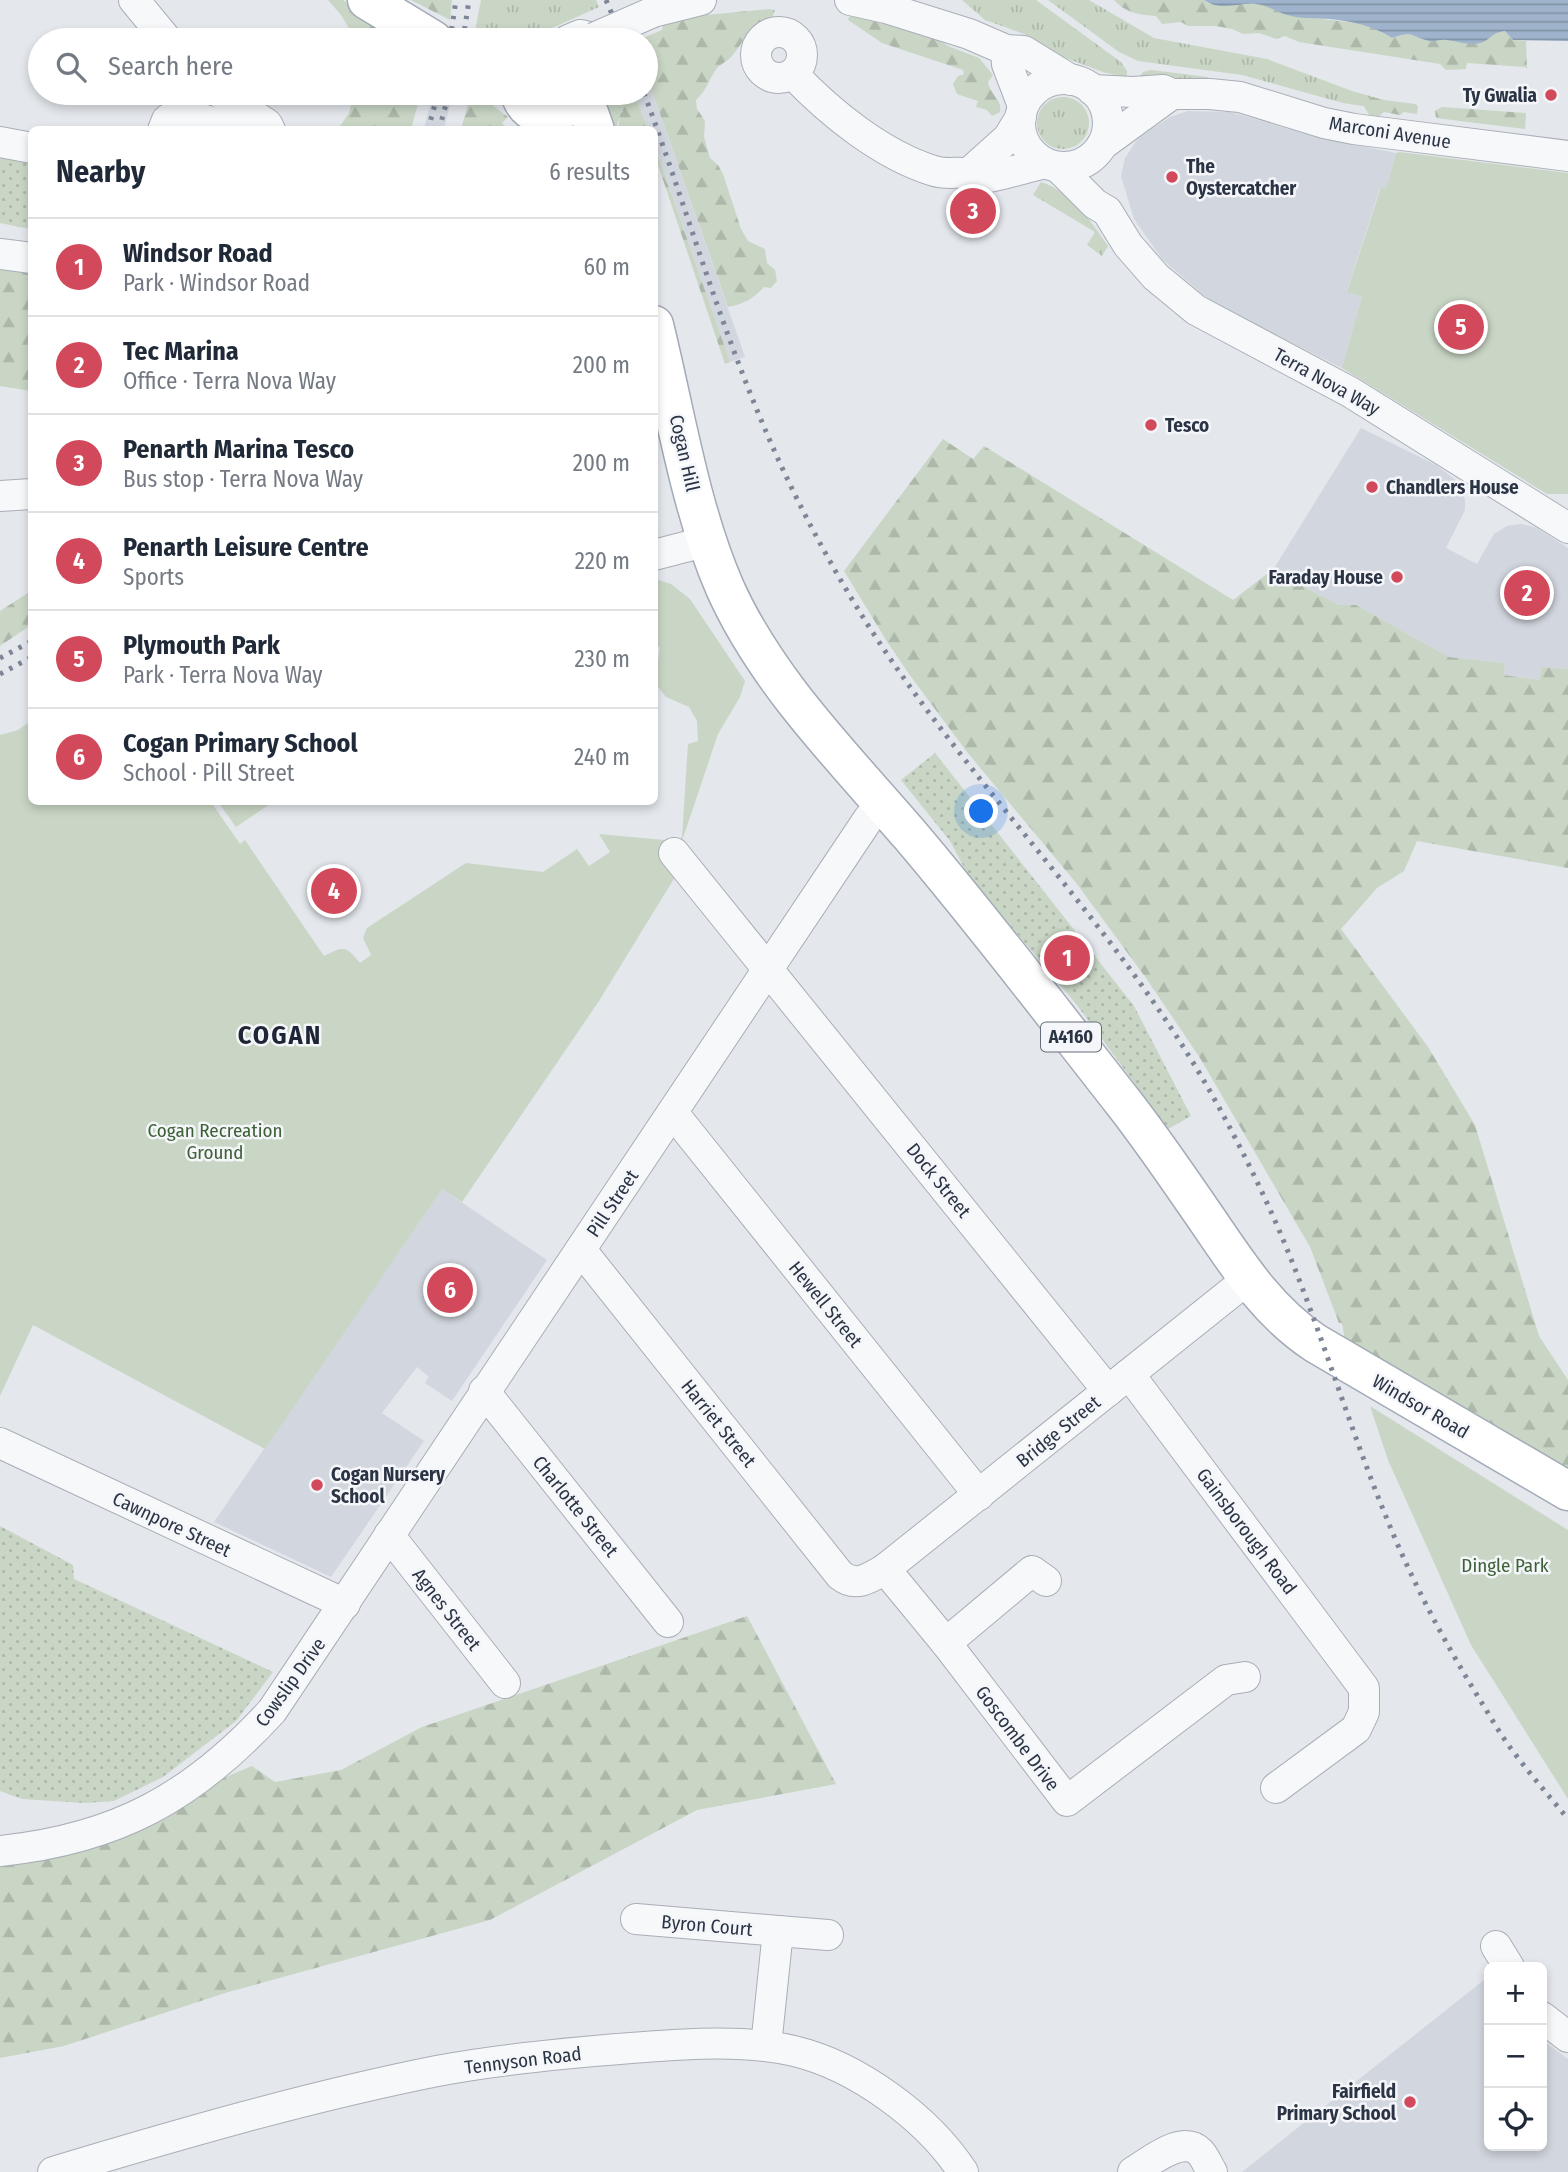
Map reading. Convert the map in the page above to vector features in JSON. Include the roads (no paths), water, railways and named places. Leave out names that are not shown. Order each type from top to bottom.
[{"type":"main road","points":[[367,0],[413,28]]},
{"type":"main road","points":[[529,108],[546,116],[561,111],[567,105]]},
{"type":"main road","points":[[583,105],[594,126]]},
{"type":"main road","name":"Cogan Hill","points":[[658,341],[708,541]]},
{"type":"main road","name":"Windsor Road","points":[[708,541],[725,588],[759,653],[798,704],[911,836],[1125,1104],[1160,1150],[1248,1279],[1282,1317],[1315,1343],[1568,1491]]},
{"type":"street","points":[[134,0],[157,28]]},
{"type":"street","points":[[613,28],[653,12],[701,0]]},
{"type":"street","points":[[850,0],[886,8],[969,34],[1006,50],[1024,51],[1082,85],[1105,108],[1108,132],[1100,148]]},
{"type":"street","points":[[1006,50],[1007,64],[1022,112],[1021,131],[1025,144],[1033,155],[1051,165]]},
{"type":"street","points":[[793,74],[833,113],[899,155],[938,172],[969,173],[983,179],[1051,165],[1071,167],[1088,160],[1172,94]]},
{"type":"street","points":[[969,173],[999,147],[1022,112],[1030,93],[1041,85],[1056,81],[1082,85]]},
{"type":"street","name":"Marconi Avenue","points":[[1082,85],[1133,92],[1163,90],[1172,94],[1240,97],[1324,123],[1354,129],[1568,156]]},
{"type":"street","points":[[237,105],[260,122]]},
{"type":"street","points":[[165,126],[167,120],[176,114],[231,126],[245,121],[260,122]]},
{"type":"street","points":[[0,142],[28,147]]},
{"type":"street","name":"Terra Nova Way","points":[[1100,148],[1103,184],[1108,199],[1107,211]]},
{"type":"street","name":"Terra Nova Way","points":[[1051,165],[1095,204],[1107,211],[1128,245],[1144,264],[1196,310],[1350,392],[1568,528]]},
{"type":"street","points":[[0,254],[28,258]]},
{"type":"street","points":[[0,496],[28,494]]},
{"type":"street","points":[[658,554],[708,541]]},
{"type":"street","name":"Pill Street","points":[[345,1604],[484,1391],[869,818],[883,804]]},
{"type":"street","name":"Dock Street","points":[[674,853],[1119,1383]]},
{"type":"street","name":"Hewell Street","points":[[673,1113],[979,1495]]},
{"type":"street","name":"Harriet Street","points":[[581,1250],[839,1575],[856,1582],[876,1575]]},
{"type":"street","name":"Bridge Street","points":[[876,1575],[1248,1279]]},
{"type":"street","name":"Gainsborough Road","points":[[1119,1383],[1364,1688],[1364,1713],[1356,1729],[1276,1788]]},
{"type":"street","name":"Charlotte Street","points":[[484,1391],[668,1622]]},
{"type":"street","name":"Cawnpore Street","points":[[0,1443],[345,1604]]},
{"type":"street","name":"Agnes Street","points":[[389,1535],[505,1683]]},
{"type":"street","points":[[946,1643],[1032,1571],[1046,1581]]},
{"type":"street","name":"Goscombe Drive","points":[[876,1575],[946,1643],[1067,1801],[1226,1680],[1245,1677]]},
{"type":"street","name":"Cowslip Drive","points":[[0,1851],[46,1844],[105,1829],[142,1813],[185,1789],[243,1743],[272,1711],[345,1604]]},
{"type":"street","name":"Byron Court","points":[[636,1919],[828,1935]]},
{"type":"street","points":[[766,2046],[778,1931]]},
{"type":"street","points":[[1547,2021],[1568,2037]]},
{"type":"street","name":"Tennyson Road","points":[[53,2172],[278,2108],[438,2071],[600,2050],[707,2044],[766,2046],[832,2063],[888,2096],[918,2120],[942,2144],[963,2172]]},
{"type":"street","points":[[1133,2172],[1172,2149],[1187,2146],[1199,2151],[1212,2172]]},
{"type":"water","points":[[1204,0],[1568,0],[1568,41],[1513,40],[1505,31],[1476,44],[1429,41],[1409,34],[1392,38],[1354,23],[1292,16],[1256,4],[1223,6]]},
{"type":"railway","points":[[452,28],[456,0]]},
{"type":"railway","points":[[465,28],[469,0]]},
{"type":"railway","points":[[606,0],[618,28]]},
{"type":"railway","points":[[429,126],[435,105]]},
{"type":"railway","points":[[440,126],[446,105]]},
{"type":"railway","points":[[648,105],[656,126]]},
{"type":"railway","points":[[658,132],[741,371],[781,465],[835,571],[866,622],[952,743],[1136,977],[1178,1038],[1216,1102],[1255,1177],[1281,1235],[1376,1490],[1420,1591],[1503,1738],[1568,1819]]},
{"type":"railway","points":[[0,658],[28,643]]},
{"type":"railway","points":[[0,674],[28,659]]},
{"type":"place","name":"Ty Gwalia","points":[[1551,95]]},
{"type":"place","name":"The Oystercatcher","points":[[1172,177]]},
{"type":"place","name":"Penarth Marina Tesco","points":[[973,211]]},
{"type":"place","name":"Plymouth Park","points":[[1461,327]]},
{"type":"place","name":"Tesco","points":[[1151,425]]},
{"type":"place","name":"Chandlers House","points":[[1372,487]]},
{"type":"place","name":"Faraday House","points":[[1397,577]]},
{"type":"place","name":"Tec Marina","points":[[1527,593]]},
{"type":"place","name":"Penarth Leisure Centre","points":[[334,891]]},
{"type":"place","name":"Windsor Road","points":[[1067,958]]},
{"type":"place","name":"Cogan Primary School","points":[[450,1290]]},
{"type":"place","name":"Cogan Nursery School","points":[[317,1485]]},
{"type":"place","name":"Fairfield Primary School","points":[[1410,2102]]},
{"type":"district","name":"COGAN","points":[[280,1035]]},
{"type":"park label","name":"Cogan Recreation Ground","points":[[215,1141]]},
{"type":"park label","name":"Dingle Park","points":[[1505,1565]]}]
